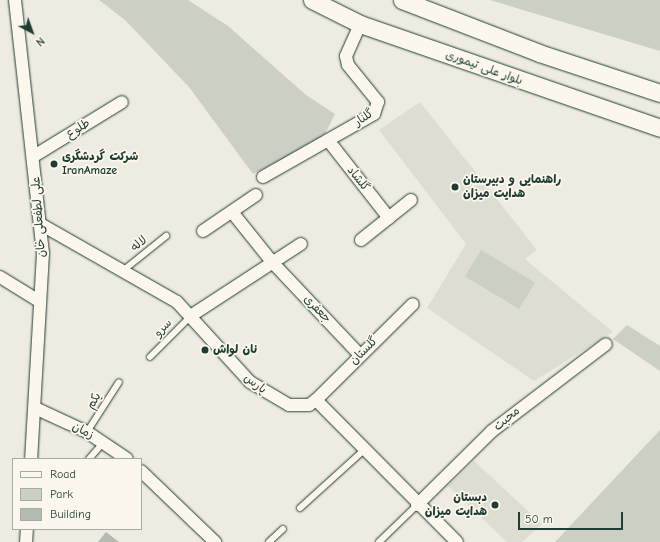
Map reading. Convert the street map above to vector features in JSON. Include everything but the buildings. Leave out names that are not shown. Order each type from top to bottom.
[{"type":"main road","name":"بلوار علی تیموری","points":[[312,0],[360,24],[660,128]]},
{"type":"main road","points":[[402,0],[539,53],[660,93]]},
{"type":"street","name":"علی لطفعلی خان","points":[[15,0],[42,225],[35,408],[31,458]]},
{"type":"street","name":"گلنار","points":[[263,177],[328,140],[377,109],[378,102],[348,65],[346,56],[360,24]]},
{"type":"street","name":"طلوع","points":[[34,156],[122,102]]},
{"type":"street","name":"گلشاد","points":[[328,140],[389,218]]},
{"type":"street","points":[[203,231],[256,195]]},
{"type":"street","points":[[361,240],[411,200]]},
{"type":"street","name":"جعفری","points":[[232,212],[273,263],[360,355]]},
{"type":"street","name":"پارس","points":[[42,225],[125,269],[177,302],[192,315],[214,345],[250,382],[289,405],[309,405],[316,400]]},
{"type":"street","points":[[192,315],[301,244]]},
{"type":"street","points":[[0,277],[39,301]]},
{"type":"street","name":"گلستان","points":[[316,400],[413,304]]},
{"type":"street","name":"محبت","points":[[417,505],[492,431],[606,344]]},
{"type":"street","points":[[316,400],[417,505],[458,542]]},
{"type":"street","name":"زمان","points":[[35,408],[87,432],[126,458]]},
{"type":"street","points":[[142,472],[215,542]]},
{"type":"street","points":[[26,542],[27,530]]},
{"type":"lane","name":"لاله","points":[[125,269],[166,236]]},
{"type":"lane","name":"سرو","points":[[150,357],[192,315]]},
{"type":"lane","name":"یکم","points":[[87,432],[119,382]]},
{"type":"lane","points":[[90,458],[104,442]]},
{"type":"lane","points":[[300,508],[364,450]]},
{"type":"lane","points":[[379,542],[417,505]]},
{"type":"lane","points":[[269,542],[283,529]]},
{"type":"shaded area","name":"راهنمایی و دبیرستان هدایت میزان","points":[[420,102],[537,250],[525,259],[613,332],[534,381],[427,308],[466,244],[379,130]]},
{"type":"shaded area","name":"دبستان هدایت میزان","points":[[474,461],[542,524],[522,542],[507,542],[448,486]]},
{"type":"green space","points":[[99,0],[188,0],[228,26],[306,95],[335,114],[323,138],[253,174],[189,87],[125,20]]},
{"type":"green space","points":[[490,0],[660,0],[660,51]]},
{"type":"green space","points":[[481,250],[535,282],[519,309],[465,277]]},
{"type":"green space","points":[[627,325],[660,346],[660,371],[613,339]]},
{"type":"green space","points":[[660,430],[660,542],[555,542]]},
{"type":"place","name":"شرکت گردشگری IranAmaze","points":[[54,164]]},
{"type":"place","name":"راهنمایی و دبیرستان هدایت میزان","points":[[455,187]]},
{"type":"place","name":"نان لواش","points":[[205,350]]},
{"type":"place","name":"دبستان هدایت میزان","points":[[495,505]]}]
